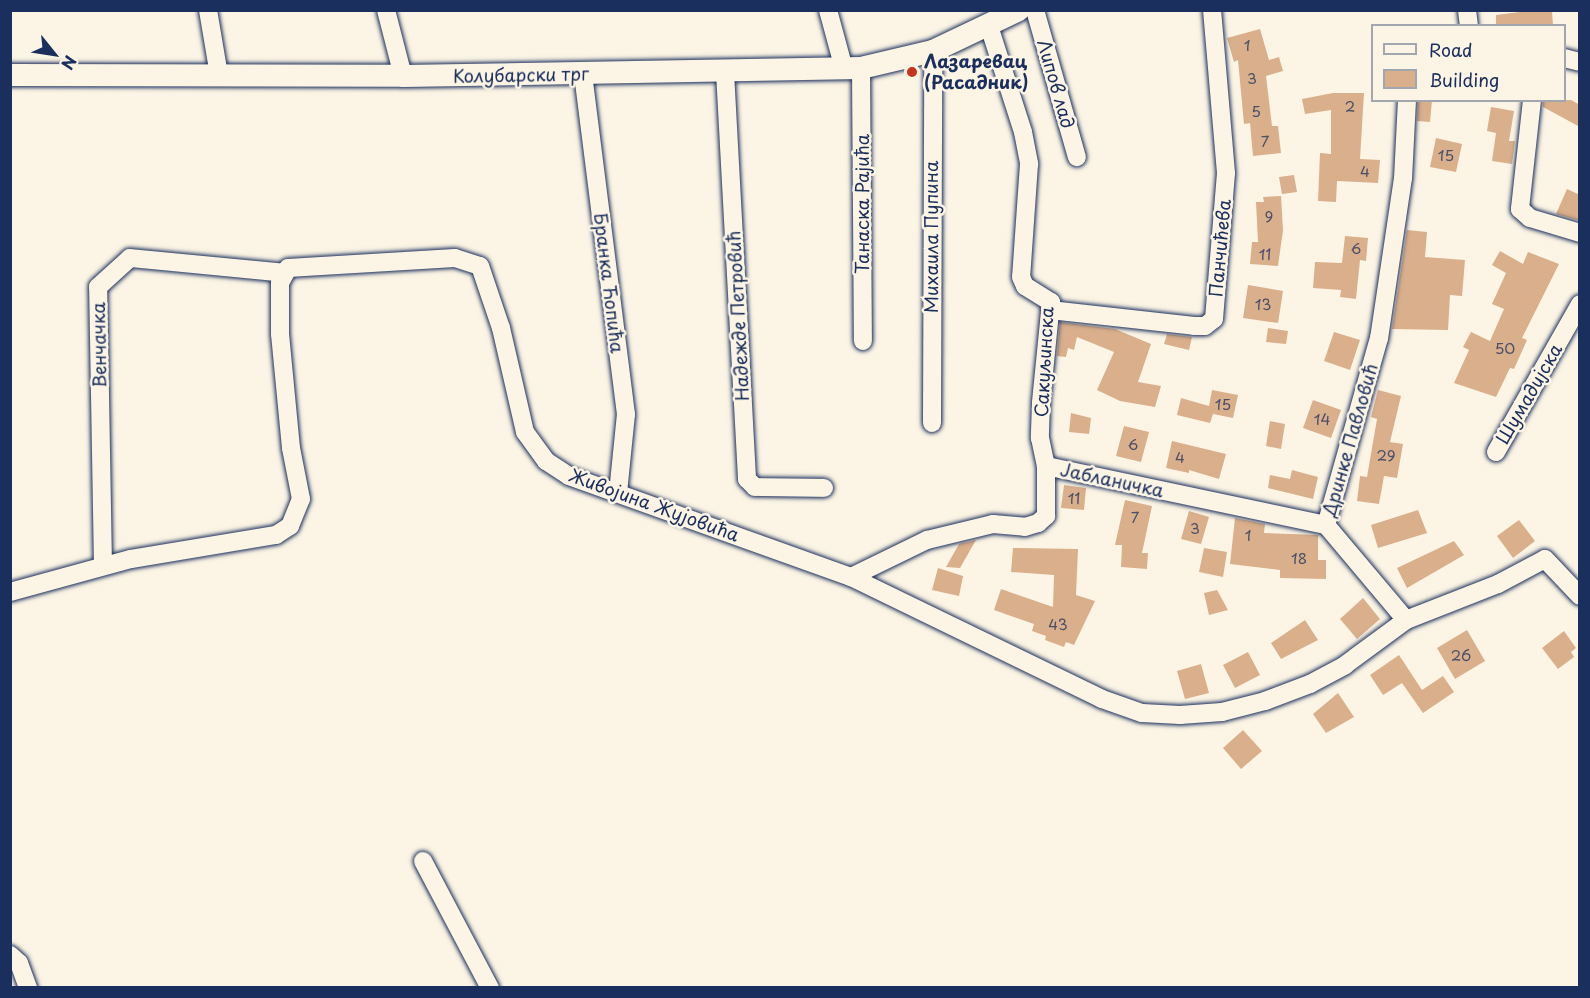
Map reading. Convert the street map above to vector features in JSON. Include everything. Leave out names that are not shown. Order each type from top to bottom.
[{"type":"street","points":[[208,10],[219,75]]},
{"type":"street","points":[[386,10],[403,76]]},
{"type":"street","name":"Танаска Рајића","points":[[828,10],[853,68],[863,341]]},
{"type":"street","name":"Колубарски трг","points":[[10,75],[403,76],[853,68],[933,51],[990,26],[1019,10]]},
{"type":"street","name":"Липов лад","points":[[1035,10],[1077,156]]},
{"type":"street","name":"Панчићева","points":[[1050,310],[1194,326],[1205,326],[1214,319],[1226,173],[1212,10]]},
{"type":"street","name":"Сакуљинска","points":[[990,26],[1029,164],[1021,277],[1025,286],[1051,302],[1041,403],[1040,438],[1046,466]]},
{"type":"street","name":"Михаила Пупина","points":[[932,423],[933,51]]},
{"type":"street","name":"Надежде Петровић","points":[[725,72],[747,479],[755,486],[824,488]]},
{"type":"street","name":"Бранка Ћопића","points":[[583,74],[626,414],[618,493]]},
{"type":"street","name":"Дринке Павловић","points":[[1406,620],[1326,525],[1379,338],[1403,178],[1407,102]]},
{"type":"street","points":[[1532,102],[1520,209],[1530,218],[1580,233]]},
{"type":"street","name":"Венчачка","points":[[103,566],[98,287],[130,258],[285,273]]},
{"type":"street","name":"Живојина Жујовића","points":[[285,273],[297,265],[471,260],[480,266],[501,328],[525,432],[554,466],[569,476],[851,577],[1027,664],[1142,713],[1180,715],[1222,712],[1274,698],[1310,684],[1345,665],[1406,620]]},
{"type":"street","points":[[10,592],[103,566],[276,535],[290,526],[301,499],[291,448],[280,334],[280,283],[285,273]]},
{"type":"street","name":"Шумадијска","points":[[1496,452],[1580,304]]},
{"type":"street","name":"Јабланичка","points":[[851,577],[927,540],[993,524],[1025,527],[1038,523],[1046,516],[1046,466],[1326,525]]},
{"type":"street","points":[[1406,620],[1498,584],[1545,559],[1580,596]]},
{"type":"street","points":[[423,861],[490,987]]},
{"type":"street","points":[[10,955],[19,963],[28,987]]},
{"type":"building","points":[[1537,10],[1552,11],[1553,24],[1496,24],[1496,15]]},
{"type":"building","points":[[1260,29],[1269,60],[1279,57],[1283,71],[1266,76],[1272,126],[1278,126],[1281,153],[1253,156],[1250,123],[1244,124],[1238,60],[1234,62],[1227,38]]},
{"type":"building","points":[[1333,93],[1364,93],[1360,159],[1380,160],[1378,183],[1337,181],[1336,202],[1318,201],[1320,153],[1331,154],[1331,110],[1305,114],[1302,99]]},
{"type":"building","points":[[1571,100],[1580,105],[1580,127],[1543,107],[1543,102]]},
{"type":"building","points":[[1418,102],[1432,102],[1430,122],[1417,121]]},
{"type":"building","points":[[1491,107],[1514,111],[1509,141],[1515,141],[1512,164],[1492,161],[1496,133],[1487,131]]},
{"type":"building","points":[[1436,138],[1462,144],[1456,172],[1430,167]]},
{"type":"building","points":[[1294,175],[1297,192],[1282,194],[1279,177]]},
{"type":"building","points":[[1567,189],[1580,195],[1580,221],[1556,214]]},
{"type":"building","points":[[1281,196],[1283,230],[1278,266],[1250,264],[1252,242],[1258,242],[1256,202],[1264,202],[1263,197]]},
{"type":"building","points":[[1407,230],[1427,232],[1425,257],[1465,260],[1462,296],[1450,295],[1448,330],[1392,329]]},
{"type":"building","points":[[1345,236],[1368,238],[1366,261],[1360,260],[1356,299],[1340,297],[1341,290],[1313,288],[1315,262],[1342,263]]},
{"type":"building","points":[[1500,251],[1523,264],[1528,252],[1559,264],[1522,338],[1527,340],[1514,369],[1510,368],[1496,397],[1454,383],[1469,350],[1463,347],[1471,332],[1490,341],[1504,309],[1492,304],[1506,273],[1492,265]]},
{"type":"building","points":[[1248,285],[1283,291],[1278,323],[1243,318]]},
{"type":"building","points":[[1060,322],[1115,329],[1151,344],[1138,382],[1161,386],[1155,407],[1120,401],[1097,390],[1114,352],[1077,337],[1074,350],[1068,348],[1066,357],[1057,356]]},
{"type":"building","points":[[1268,328],[1288,331],[1286,344],[1266,342]]},
{"type":"building","points":[[1334,332],[1360,340],[1350,370],[1324,361]]},
{"type":"building","points":[[1167,334],[1192,337],[1189,350],[1164,344]]},
{"type":"building","points":[[1212,390],[1238,395],[1233,418],[1213,414],[1210,423],[1177,415],[1181,398],[1209,406]]},
{"type":"building","points":[[1378,390],[1401,396],[1390,442],[1403,444],[1397,478],[1384,476],[1379,504],[1357,501],[1360,476],[1367,477],[1377,419],[1371,417]]},
{"type":"building","points":[[1313,400],[1341,410],[1331,438],[1303,428]]},
{"type":"building","points":[[1071,413],[1091,418],[1089,434],[1069,432]]},
{"type":"building","points":[[1270,421],[1285,424],[1281,449],[1266,446]]},
{"type":"building","points":[[1124,426],[1149,432],[1141,462],[1116,456]]},
{"type":"building","points":[[1172,441],[1226,454],[1219,479],[1189,470],[1189,473],[1166,468]]},
{"type":"building","points":[[1292,470],[1318,477],[1313,499],[1268,488],[1270,475],[1290,479]]},
{"type":"building","points":[[1064,485],[1086,488],[1084,510],[1061,508]]},
{"type":"building","points":[[1125,500],[1152,506],[1142,553],[1148,553],[1147,569],[1121,567],[1122,545],[1115,545]]},
{"type":"building","points":[[1418,510],[1427,533],[1378,548],[1371,525]]},
{"type":"building","points":[[1189,511],[1209,517],[1201,544],[1181,539]]},
{"type":"building","points":[[1235,518],[1265,524],[1264,533],[1318,535],[1318,560],[1326,560],[1326,579],[1280,578],[1280,570],[1230,564]]},
{"type":"building","points":[[1519,520],[1535,541],[1513,558],[1497,536]]},
{"type":"building","points":[[976,540],[960,568],[946,567],[959,544]]},
{"type":"building","points":[[1454,541],[1464,555],[1407,588],[1397,568]]},
{"type":"building","points":[[1013,548],[1078,549],[1076,595],[1095,601],[1074,645],[1066,642],[1064,647],[1045,640],[1046,636],[1032,631],[1034,624],[994,610],[1001,589],[1053,607],[1054,575],[1011,572]]},
{"type":"building","points":[[1204,548],[1227,552],[1223,577],[1199,572]]},
{"type":"building","points":[[938,568],[963,576],[959,596],[932,590]]},
{"type":"building","points":[[1217,590],[1228,610],[1209,615],[1204,593]]},
{"type":"building","points":[[1363,598],[1380,619],[1357,639],[1340,619]]},
{"type":"building","points":[[1305,620],[1318,640],[1281,659],[1271,643]]},
{"type":"building","points":[[1467,630],[1485,661],[1455,679],[1437,648]]},
{"type":"building","points":[[1564,631],[1576,648],[1571,652],[1574,657],[1558,669],[1542,648]]},
{"type":"building","points":[[1248,652],[1260,675],[1235,688],[1223,665]]},
{"type":"building","points":[[1399,655],[1422,690],[1443,676],[1454,692],[1423,713],[1402,683],[1383,695],[1370,675]]},
{"type":"building","points":[[1201,664],[1209,693],[1185,699],[1177,671]]},
{"type":"building","points":[[1338,693],[1354,717],[1326,733],[1313,714]]},
{"type":"building","points":[[1243,730],[1262,751],[1241,769],[1223,748]]},
{"type":"place","name":"Лазаревац (Расадник)","points":[[912,72]]}]
